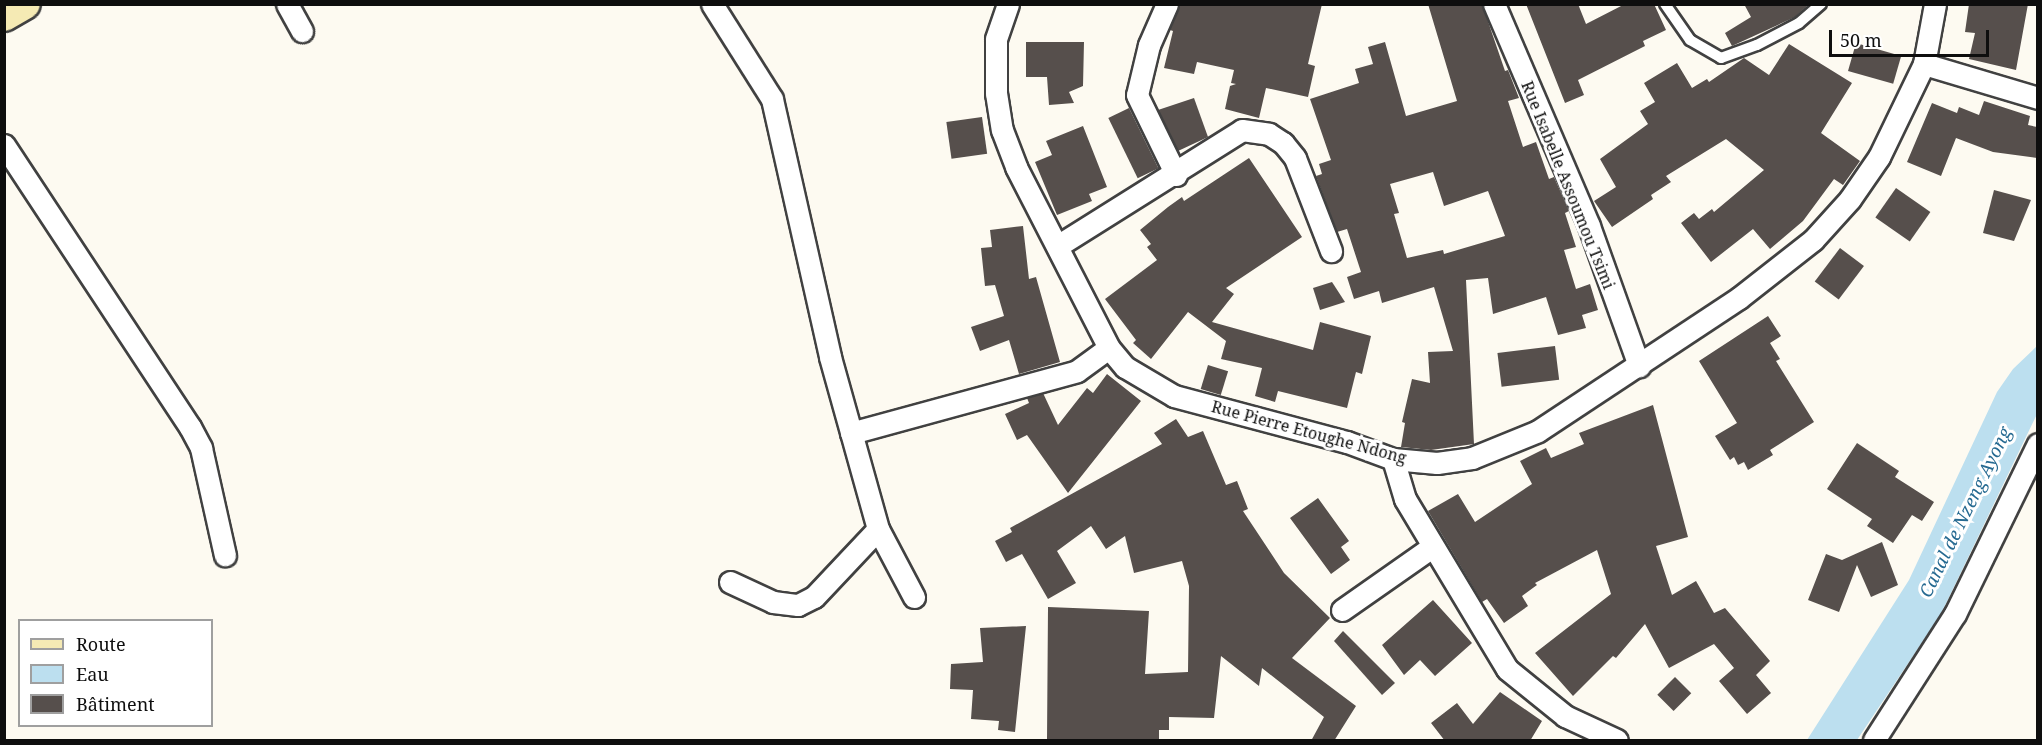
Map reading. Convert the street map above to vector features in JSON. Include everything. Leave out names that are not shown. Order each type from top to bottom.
[{"type":"street","points":[[287,4],[302,31]]},
{"type":"street","points":[[712,4],[772,99],[780,122],[830,357],[878,529],[914,597]]},
{"type":"street","name":"Rue Pierre Etoughe Ndong","points":[[1008,4],[996,39],[996,93],[1002,130],[1016,167],[1059,245],[1109,348],[1125,367],[1146,383],[1174,396],[1347,442],[1393,459],[1437,463],[1472,458],[1505,447],[1538,431],[1639,366],[1790,260],[1833,220],[1879,157],[1924,64],[1935,4]]},
{"type":"street","points":[[1167,4],[1149,45],[1137,95],[1176,175]]},
{"type":"street","name":"Rue Isabelle Assoumou Tsimi","points":[[1494,4],[1589,226],[1639,366]]},
{"type":"street","points":[[1924,64],[2037,98]]},
{"type":"street","points":[[1059,245],[1176,175],[1242,130],[1269,134],[1283,143],[1295,158],[1331,251]]},
{"type":"street","points":[[4,145],[190,427],[201,448],[225,555]]},
{"type":"street","points":[[851,433],[1077,371],[1109,348]]},
{"type":"street","points":[[1874,741],[1955,614],[2037,444]]},
{"type":"street","points":[[1393,459],[1405,499],[1507,669],[1565,716],[1617,741]]},
{"type":"street","points":[[730,582],[773,602],[798,605],[814,597],[878,529]]},
{"type":"street","points":[[1342,610],[1432,547]]},
{"type":"lane","points":[[1665,4],[1690,40],[1721,58],[1768,40],[1821,4]]},
{"type":"water","name":"Canal de Nzeng Ayong","points":[[2037,346],[2037,414],[1941,614],[1857,740],[1807,740],[1909,580],[1997,392],[2013,369]]},
{"type":"building","points":[[1179,4],[1322,4],[1308,64],[1315,66],[1308,97],[1266,88],[1259,118],[1225,109],[1230,86],[1236,84],[1231,83],[1234,70],[1197,62],[1194,74],[1164,68],[1173,31],[1170,30]]},
{"type":"building","points":[[1428,4],[1482,4],[1505,71],[1508,70],[1519,98],[1508,101],[1523,147],[1536,142],[1549,179],[1554,177],[1569,211],[1565,213],[1576,247],[1564,250],[1576,289],[1590,284],[1598,310],[1582,315],[1586,328],[1558,335],[1546,297],[1493,314],[1488,278],[1466,280],[1474,444],[1431,450],[1401,447],[1405,423],[1402,422],[1412,379],[1430,383],[1428,352],[1453,351],[1434,287],[1382,303],[1379,291],[1354,299],[1347,277],[1361,272],[1347,229],[1337,232],[1316,176],[1322,174],[1319,164],[1331,160],[1310,99],[1359,83],[1355,69],[1373,64],[1368,47],[1385,42],[1406,116],[1457,101]],"holes":[[[1433,172],[1444,206],[1488,191],[1505,236],[1444,254],[1443,250],[1407,258],[1394,214],[1399,213],[1390,184]]]},
{"type":"building","points":[[1526,4],[1578,4],[1586,24],[1625,4],[1654,4],[1666,30],[1643,41],[1645,46],[1578,80],[1584,95],[1565,103]]},
{"type":"building","points":[[1744,4],[1809,4],[1795,17],[1732,46],[1725,33],[1751,17]]},
{"type":"building","points":[[1969,4],[2028,4],[2016,70],[1969,59],[1975,33],[1965,32]]},
{"type":"building","points":[[1026,42],[1084,42],[1083,86],[1069,92],[1074,103],[1049,105],[1047,77],[1026,77]]},
{"type":"building","points":[[1856,43],[1901,56],[1893,84],[1848,71]]},
{"type":"building","points":[[1789,44],[1852,83],[1821,133],[1860,161],[1843,185],[1834,179],[1803,221],[1770,249],[1753,229],[1711,262],[1681,223],[1694,213],[1699,219],[1712,209],[1714,212],[1764,170],[1726,139],[1666,176],[1671,182],[1651,195],[1653,199],[1612,227],[1594,201],[1616,187],[1600,159],[1648,124],[1640,111],[1655,102],[1644,83],[1677,63],[1692,88],[1707,79],[1709,82],[1744,58],[1769,75]]},
{"type":"building","points":[[1194,98],[1208,137],[1178,151],[1158,110]]},
{"type":"building","points":[[1984,101],[2030,116],[2028,125],[2037,127],[2037,158],[1993,152],[1956,138],[1941,176],[1907,162],[1932,103],[1957,113],[1959,107],[1979,115]]},
{"type":"building","points":[[1129,108],[1158,168],[1138,178],[1108,118]]},
{"type":"building","points":[[982,117],[987,154],[951,159],[946,122]]},
{"type":"building","points":[[1083,126],[1107,187],[1089,194],[1092,201],[1057,215],[1035,162],[1052,155],[1046,141]]},
{"type":"building","points":[[1249,158],[1302,237],[1226,288],[1234,294],[1212,322],[1313,350],[1320,322],[1371,336],[1362,374],[1356,372],[1347,408],[1278,391],[1275,402],[1255,396],[1262,368],[1221,359],[1226,341],[1188,312],[1151,359],[1133,343],[1136,340],[1105,299],[1157,260],[1147,247],[1151,244],[1140,230],[1182,197],[1184,201]]},
{"type":"building","points":[[1896,188],[1930,212],[1910,242],[1875,217]]},
{"type":"building","points":[[1994,190],[2031,200],[2014,241],[1983,233]]},
{"type":"building","points":[[1023,226],[1029,279],[1036,277],[1060,362],[1019,374],[1009,340],[980,351],[971,327],[1004,316],[995,285],[985,286],[981,248],[992,247],[990,230]]},
{"type":"building","points":[[1840,248],[1864,266],[1839,300],[1815,282]]},
{"type":"building","points":[[1332,282],[1345,302],[1320,310],[1313,288]]},
{"type":"building","points":[[1768,316],[1781,336],[1770,343],[1780,359],[1776,361],[1814,422],[1770,450],[1773,455],[1748,470],[1744,462],[1738,465],[1734,457],[1730,460],[1715,436],[1737,423],[1699,361]]},
{"type":"building","points":[[1555,346],[1559,380],[1502,387],[1497,353]]},
{"type":"building","points":[[1208,365],[1228,371],[1221,395],[1201,389]]},
{"type":"building","points":[[1107,374],[1141,401],[1068,493],[1027,435],[1017,440],[1005,414],[1029,403],[1027,398],[1043,393],[1058,425],[1087,388],[1093,393]]},
{"type":"building","points":[[1653,405],[1688,537],[1656,546],[1672,595],[1696,581],[1714,613],[1725,608],[1770,661],[1756,675],[1771,693],[1747,714],[1719,681],[1734,668],[1714,644],[1669,668],[1645,624],[1616,658],[1613,656],[1573,696],[1535,653],[1611,594],[1597,550],[1535,583],[1537,585],[1522,596],[1528,606],[1504,623],[1487,599],[1482,602],[1428,511],[1458,494],[1475,522],[1532,484],[1520,461],[1546,448],[1551,458],[1584,444],[1579,433]]},
{"type":"building","points":[[1176,419],[1188,437],[1203,431],[1226,485],[1237,481],[1248,509],[1243,511],[1284,573],[1330,618],[1292,658],[1356,706],[1334,741],[1311,741],[1324,717],[1262,668],[1259,686],[1221,656],[1214,718],[1169,717],[1169,730],[1159,730],[1159,741],[1047,739],[1048,607],[1149,611],[1145,674],[1188,672],[1189,586],[1182,561],[1134,573],[1125,536],[1106,549],[1091,526],[1057,551],[1076,583],[1048,599],[1022,554],[1006,562],[995,541],[1012,532],[1010,528],[1162,444],[1154,433]]},
{"type":"building","points":[[1857,443],[1899,471],[1895,477],[1934,502],[1922,521],[1912,515],[1893,543],[1867,526],[1872,519],[1827,489]]},
{"type":"building","points":[[1318,498],[1349,541],[1341,547],[1350,560],[1331,574],[1290,518]]},
{"type":"building","points":[[1882,542],[1898,585],[1871,597],[1857,565],[1839,612],[1808,600],[1826,554],[1842,560]]},
{"type":"building","points":[[1433,600],[1472,643],[1435,676],[1420,660],[1404,675],[1382,645]]},
{"type":"building","points":[[1026,626],[1015,732],[998,730],[999,721],[971,719],[973,690],[950,689],[951,664],[983,662],[980,628]]},
{"type":"building","points":[[1343,631],[1395,683],[1382,695],[1334,641]]},
{"type":"building","points":[[1675,677],[1691,693],[1674,711],[1657,695]]},
{"type":"building","points":[[1500,692],[1542,721],[1530,741],[1445,741],[1431,723],[1457,703],[1473,724]]}]
